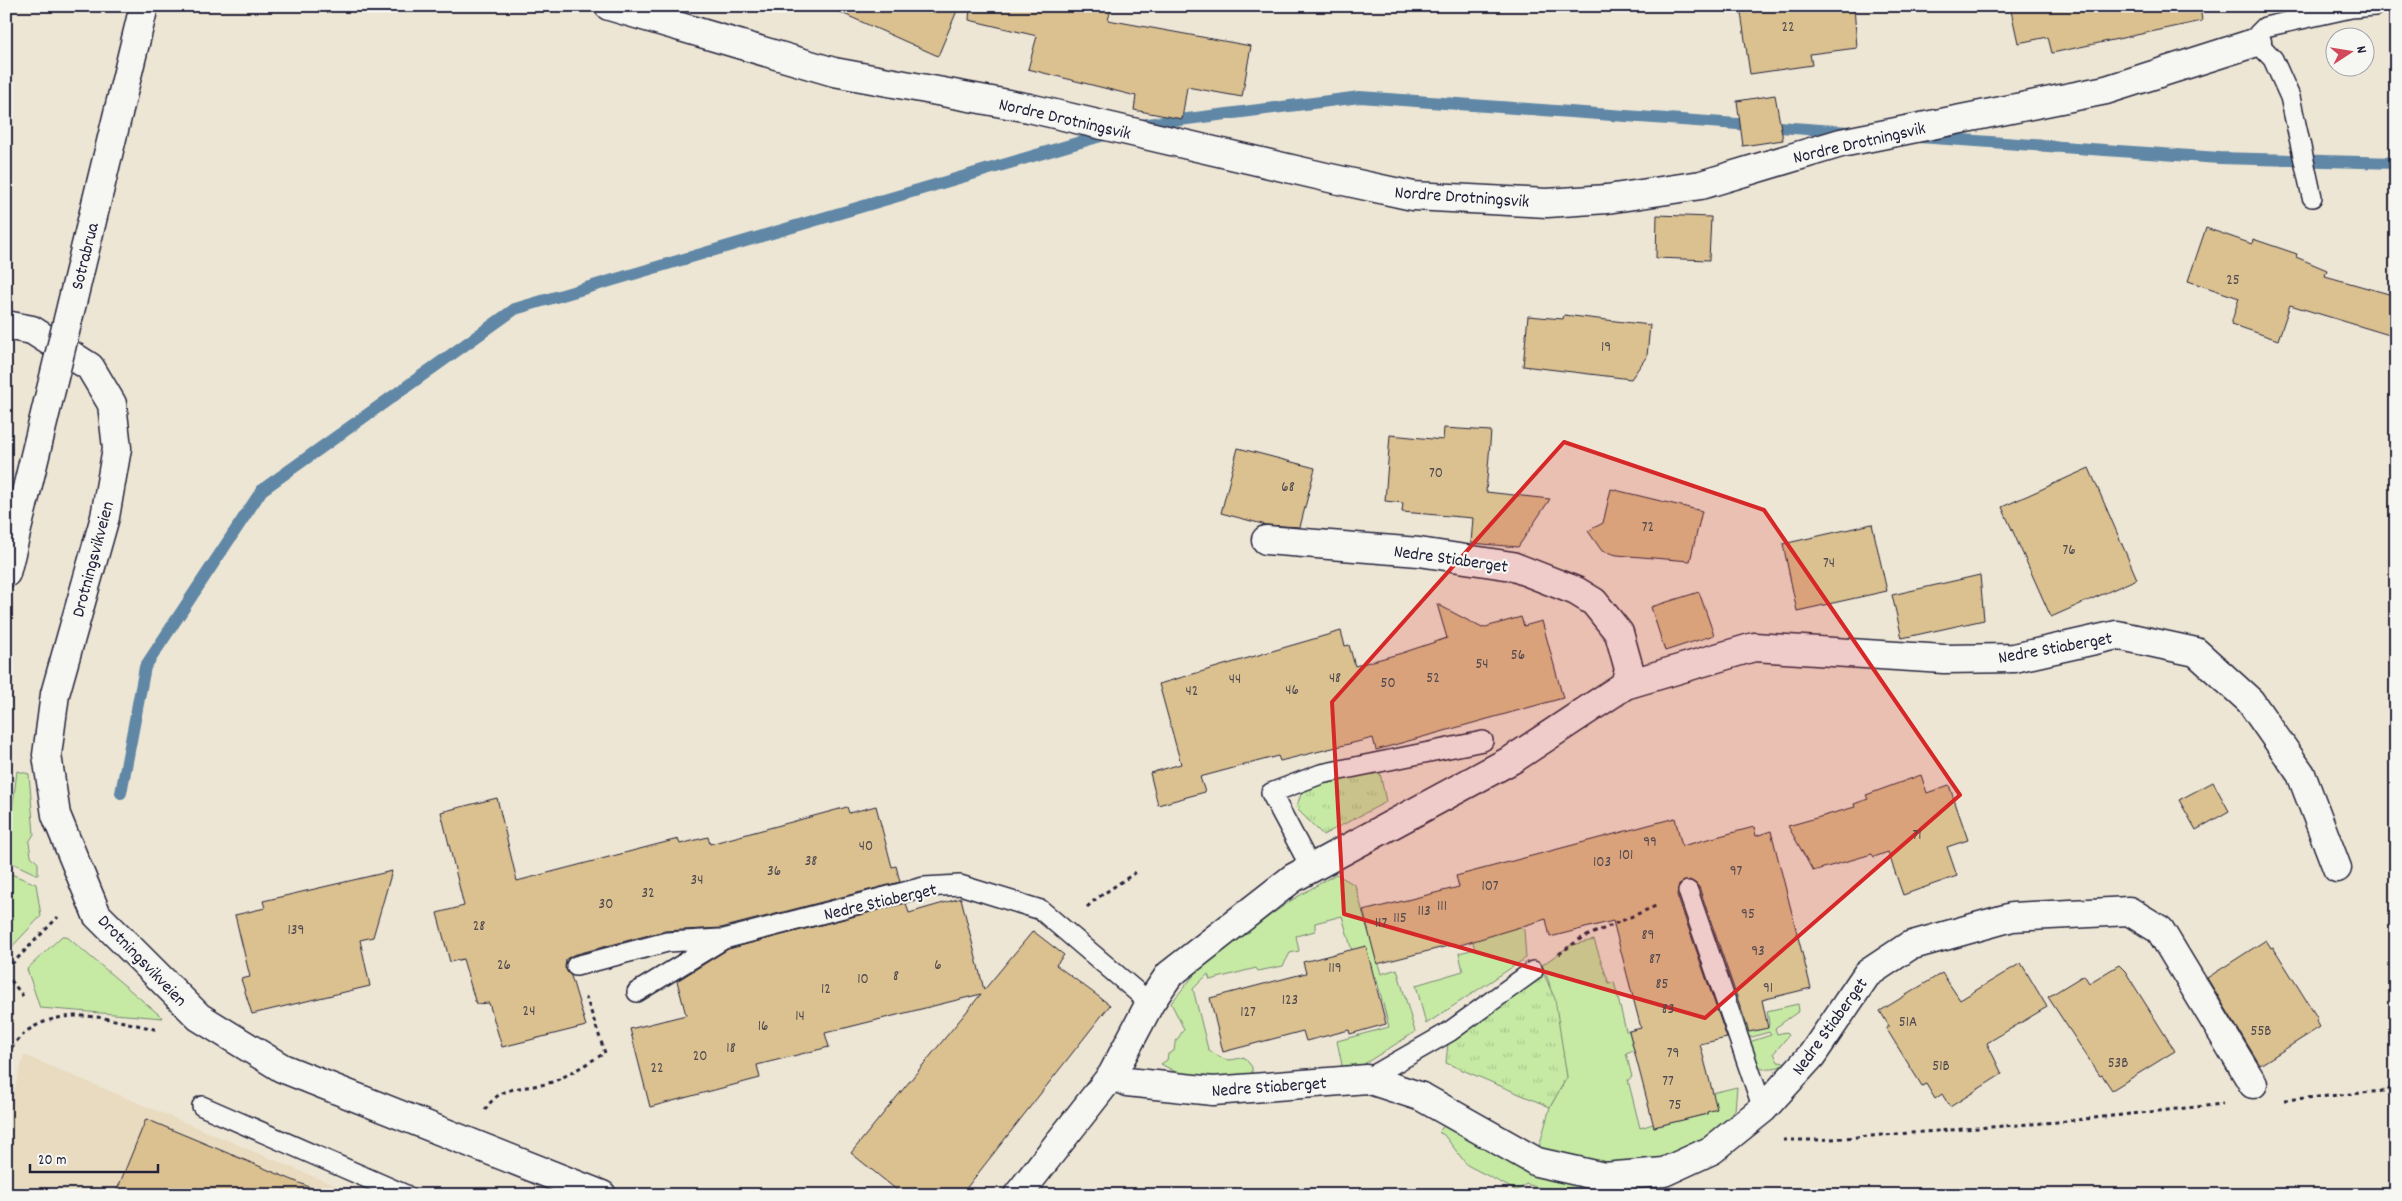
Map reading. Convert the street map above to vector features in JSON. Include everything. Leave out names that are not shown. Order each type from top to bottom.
[{"type":"main road","name":"Sotrabrua","points":[[6,573],[144,6]]},
{"type":"main road","name":"Nordre Drotningsvik","points":[[609,6],[834,72],[1029,108],[1404,194],[1547,203],[1607,200],[1701,185],[1840,143],[2106,90],[2257,42]]},
{"type":"main road","name":"Drotningsvikveien","points":[[6,325],[32,330],[90,367],[112,404],[118,448],[106,517],[55,694],[47,755],[56,814],[85,890],[97,915],[199,1017],[282,1068],[602,1195]]},
{"type":"main road","name":"Nedre Stiaberget","points":[[1266,540],[1419,552],[1512,566],[1576,591],[1594,602],[1619,634],[1629,669],[1625,685]]},
{"type":"main road","name":"Nedre Stiaberget","points":[[1018,1195],[1112,1075],[1150,1003],[1169,975],[1293,878],[1512,759],[1625,685],[1754,647],[1944,659],[2014,658],[2117,635],[2196,652],[2250,701],[2301,774],[2337,868]]},
{"type":"main road","name":"Nedre Stiaberget","points":[[1112,1075],[1127,1082],[1213,1091],[1367,1079],[1422,1098],[1537,1162],[1604,1177],[1664,1172],[1712,1150],[1763,1109],[1812,1055],[1867,974],[1909,946],[2012,917],[2129,911],[2160,930],[2253,1084]]},
{"type":"lane","name":"Nordre Drotningsvik","points":[[2257,42],[2258,34],[2266,27],[2351,8],[2375,6]]},
{"type":"lane","points":[[2257,42],[2273,59],[2290,97],[2312,197]]},
{"type":"lane","points":[[1311,868],[1271,793],[1321,774],[1483,741]]},
{"type":"lane","name":"Nedre Stiaberget","points":[[576,966],[667,942],[724,939],[924,887],[960,885],[1041,910],[1150,1003]]},
{"type":"lane","points":[[1688,891],[1763,1109]]},
{"type":"lane","name":"Nedre Stiaberget","points":[[637,992],[724,939]]},
{"type":"lane","name":"Nedre Stiaberget","points":[[1367,1079],[1449,1032],[1533,972]]},
{"type":"lane","points":[[202,1106],[406,1195]]},
{"type":"path","points":[[1100,896],[1140,870]]},
{"type":"path","points":[[6,970],[85,890]]},
{"type":"path","points":[[1580,939],[1688,891]]},
{"type":"path","points":[[482,1115],[491,1100],[499,1094],[513,1088],[541,1085],[557,1080],[605,1053],[576,966]]},
{"type":"path","points":[[6,974],[23,996]]},
{"type":"path","points":[[6,1054],[26,1031],[60,1016],[91,1016],[176,1034],[199,1017]]},
{"type":"path","points":[[2277,1100],[2384,1091],[2396,1088]]},
{"type":"path","points":[[1780,1140],[1817,1140],[2057,1122],[2231,1104]]},
{"type":"highlighted area","points":[[1564,442],[1764,510],[1960,795],[1705,1018],[1344,914],[1332,702]]},
{"type":"shaded area","points":[[24,1055],[358,1195],[6,1195],[6,1119]]},
{"type":"green space","points":[[1379,768],[1386,802],[1323,835],[1296,808],[1304,786]]},
{"type":"green space","points":[[17,771],[29,774],[34,834],[29,842],[31,856],[38,863],[38,875],[6,860]]},
{"type":"green space","points":[[6,872],[36,884],[41,916],[6,953]]},
{"type":"green space","points":[[1336,874],[1355,885],[1381,974],[1397,969],[1415,1032],[1361,1066],[1343,1070],[1337,1041],[1389,1027],[1376,977],[1361,982],[1342,916],[1315,923],[1315,931],[1296,936],[1299,951],[1290,953],[1283,966],[1258,971],[1256,968],[1210,980],[1208,974],[1193,989],[1208,1049],[1225,1059],[1233,1060],[1244,1057],[1252,1067],[1252,1078],[1187,1078],[1161,1064],[1167,1060],[1168,1054],[1174,1051],[1175,1043],[1184,1029],[1171,1003],[1200,968],[1242,935],[1292,900]]},
{"type":"green space","points":[[1516,923],[1524,930],[1526,958],[1426,1024],[1416,985],[1463,971],[1459,953],[1475,949],[1472,939]]},
{"type":"green space","points":[[62,936],[66,936],[163,1018],[40,1008],[27,969]]},
{"type":"green space","points":[[1594,940],[1609,984],[1614,982],[1626,1031],[1629,1031],[1634,1050],[1626,1053],[1632,1077],[1628,1080],[1640,1128],[1653,1124],[1654,1127],[1707,1114],[1712,1093],[1737,1087],[1735,1110],[1718,1129],[1694,1145],[1659,1158],[1627,1163],[1573,1160],[1539,1147],[1550,1107],[1567,1077],[1549,982],[1542,965],[1571,945]]},
{"type":"green space","points":[[1542,970],[1555,999],[1567,1077],[1550,1107],[1446,1063],[1449,1032]]},
{"type":"green space","points":[[1798,1004],[1799,1011],[1775,1028],[1777,1034],[1786,1032],[1789,1035],[1774,1053],[1778,1062],[1787,1063],[1771,1069],[1760,1067],[1753,1058],[1746,1043],[1771,1035],[1769,1032],[1745,1039],[1739,1019],[1751,1015],[1768,1028],[1767,1011]]},
{"type":"green space","points":[[1444,1126],[1554,1177],[1581,1183],[1579,1191],[1540,1188],[1526,1184],[1517,1191],[1467,1165],[1444,1135],[1438,1132]]},
{"type":"building","points":[[826,6],[959,6],[938,56]]},
{"type":"building","points":[[970,6],[1112,6],[1108,20],[1251,46],[1242,97],[1187,87],[1182,119],[1134,110],[1136,96],[1028,69],[1037,36],[969,20]]},
{"type":"building","points":[[1740,6],[1854,6],[1857,48],[1810,54],[1812,65],[1750,74]]},
{"type":"building","points":[[2010,6],[2200,6],[2202,21],[2052,53],[2048,37],[2018,43]]},
{"type":"building","points":[[1775,95],[1783,140],[1743,146],[1737,101]]},
{"type":"building","points":[[1657,215],[1711,217],[1709,260],[1656,258]]},
{"type":"building","points":[[2206,228],[2252,244],[2253,239],[2297,254],[2296,257],[2327,270],[2325,276],[2396,296],[2396,337],[2290,305],[2278,340],[2231,324],[2239,298],[2188,281]]},
{"type":"building","points":[[1564,315],[1650,325],[1647,356],[1631,379],[1523,366],[1528,316],[1563,319]]},
{"type":"building","points":[[1444,428],[1491,431],[1486,492],[1550,499],[1518,547],[1471,543],[1473,518],[1402,512],[1403,503],[1385,501],[1390,435],[1443,440]]},
{"type":"building","points":[[1238,448],[1315,468],[1300,527],[1266,525],[1221,513]]},
{"type":"building","points":[[2089,468],[2137,579],[2051,617],[2002,507]]},
{"type":"building","points":[[1611,489],[1702,511],[1690,561],[1617,555],[1602,551],[1588,531],[1603,523]]},
{"type":"building","points":[[1872,524],[1887,591],[1797,611],[1783,544]]},
{"type":"building","points":[[1980,575],[1984,620],[1902,638],[1892,595]]},
{"type":"building","points":[[1699,592],[1714,635],[1665,651],[1651,607]]},
{"type":"building","points":[[1437,604],[1482,628],[1521,617],[1524,626],[1542,621],[1563,698],[1376,750],[1373,738],[1280,761],[1278,756],[1200,777],[1205,792],[1158,805],[1150,773],[1181,764],[1159,684],[1341,631],[1345,646],[1349,645],[1355,666],[1402,653],[1447,638]]},
{"type":"building","points":[[1921,775],[1927,793],[1949,785],[1968,840],[1947,847],[1957,876],[1903,895],[1888,852],[1874,857],[1872,854],[1813,871],[1788,826],[1855,807],[1854,804],[1868,799],[1866,795]]},
{"type":"building","points":[[2213,782],[2229,811],[2196,830],[2179,800]]},
{"type":"building","points":[[497,798],[517,881],[678,839],[680,844],[708,837],[710,844],[847,807],[849,813],[876,806],[892,867],[896,866],[900,882],[721,928],[664,931],[573,955],[566,959],[565,968],[571,976],[586,1026],[502,1047],[489,1003],[476,1004],[463,959],[450,962],[437,913],[464,906],[441,812]]},
{"type":"building","points":[[1675,818],[1682,846],[1754,827],[1756,836],[1771,831],[1811,988],[1762,1000],[1768,1028],[1749,1032],[1699,887],[1690,880],[1679,884],[1677,895],[1727,1038],[1700,1044],[1717,1109],[1707,1112],[1707,1114],[1654,1127],[1629,1031],[1641,1028],[1613,921],[1550,937],[1546,919],[1457,946],[1456,944],[1377,964],[1363,911],[1459,887],[1456,876]]},
{"type":"building","points":[[392,871],[373,937],[360,940],[370,986],[252,1014],[241,979],[250,977],[235,915],[265,908],[263,901]]},
{"type":"building","points":[[961,898],[984,990],[1033,931],[1064,955],[1056,965],[1110,1005],[961,1195],[903,1195],[851,1153],[981,994],[825,1033],[829,1047],[757,1065],[760,1078],[650,1107],[630,1029],[686,1015],[677,981],[728,949],[906,903],[909,913]]},
{"type":"building","points":[[2266,940],[2271,948],[2273,947],[2318,1019],[2316,1020],[2320,1027],[2260,1065],[2207,978]]},
{"type":"building","points":[[1366,946],[1386,1024],[1350,1034],[1349,1030],[1306,1041],[1303,1031],[1223,1052],[1210,998],[1306,973],[1303,962]]},
{"type":"building","points":[[2021,963],[2047,1007],[1987,1043],[2002,1074],[1950,1107],[1942,1094],[1935,1099],[1926,1084],[1922,1086],[1886,1028],[1889,1026],[1880,1011],[1942,973],[1960,1000]]},
{"type":"building","points":[[2119,965],[2125,971],[2175,1051],[2112,1090],[2102,1075],[2100,1076],[2048,997],[2084,975],[2089,983]]},
{"type":"building","points":[[146,1119],[326,1194],[326,1195],[115,1195]]},
{"type":"waterway","points":[[1140,125],[1360,97],[1849,132]]},
{"type":"waterway","points":[[121,793],[145,667],[262,490],[515,309],[1111,133]]},
{"type":"waterway","points":[[1919,137],[2219,158],[2396,163]]}]
